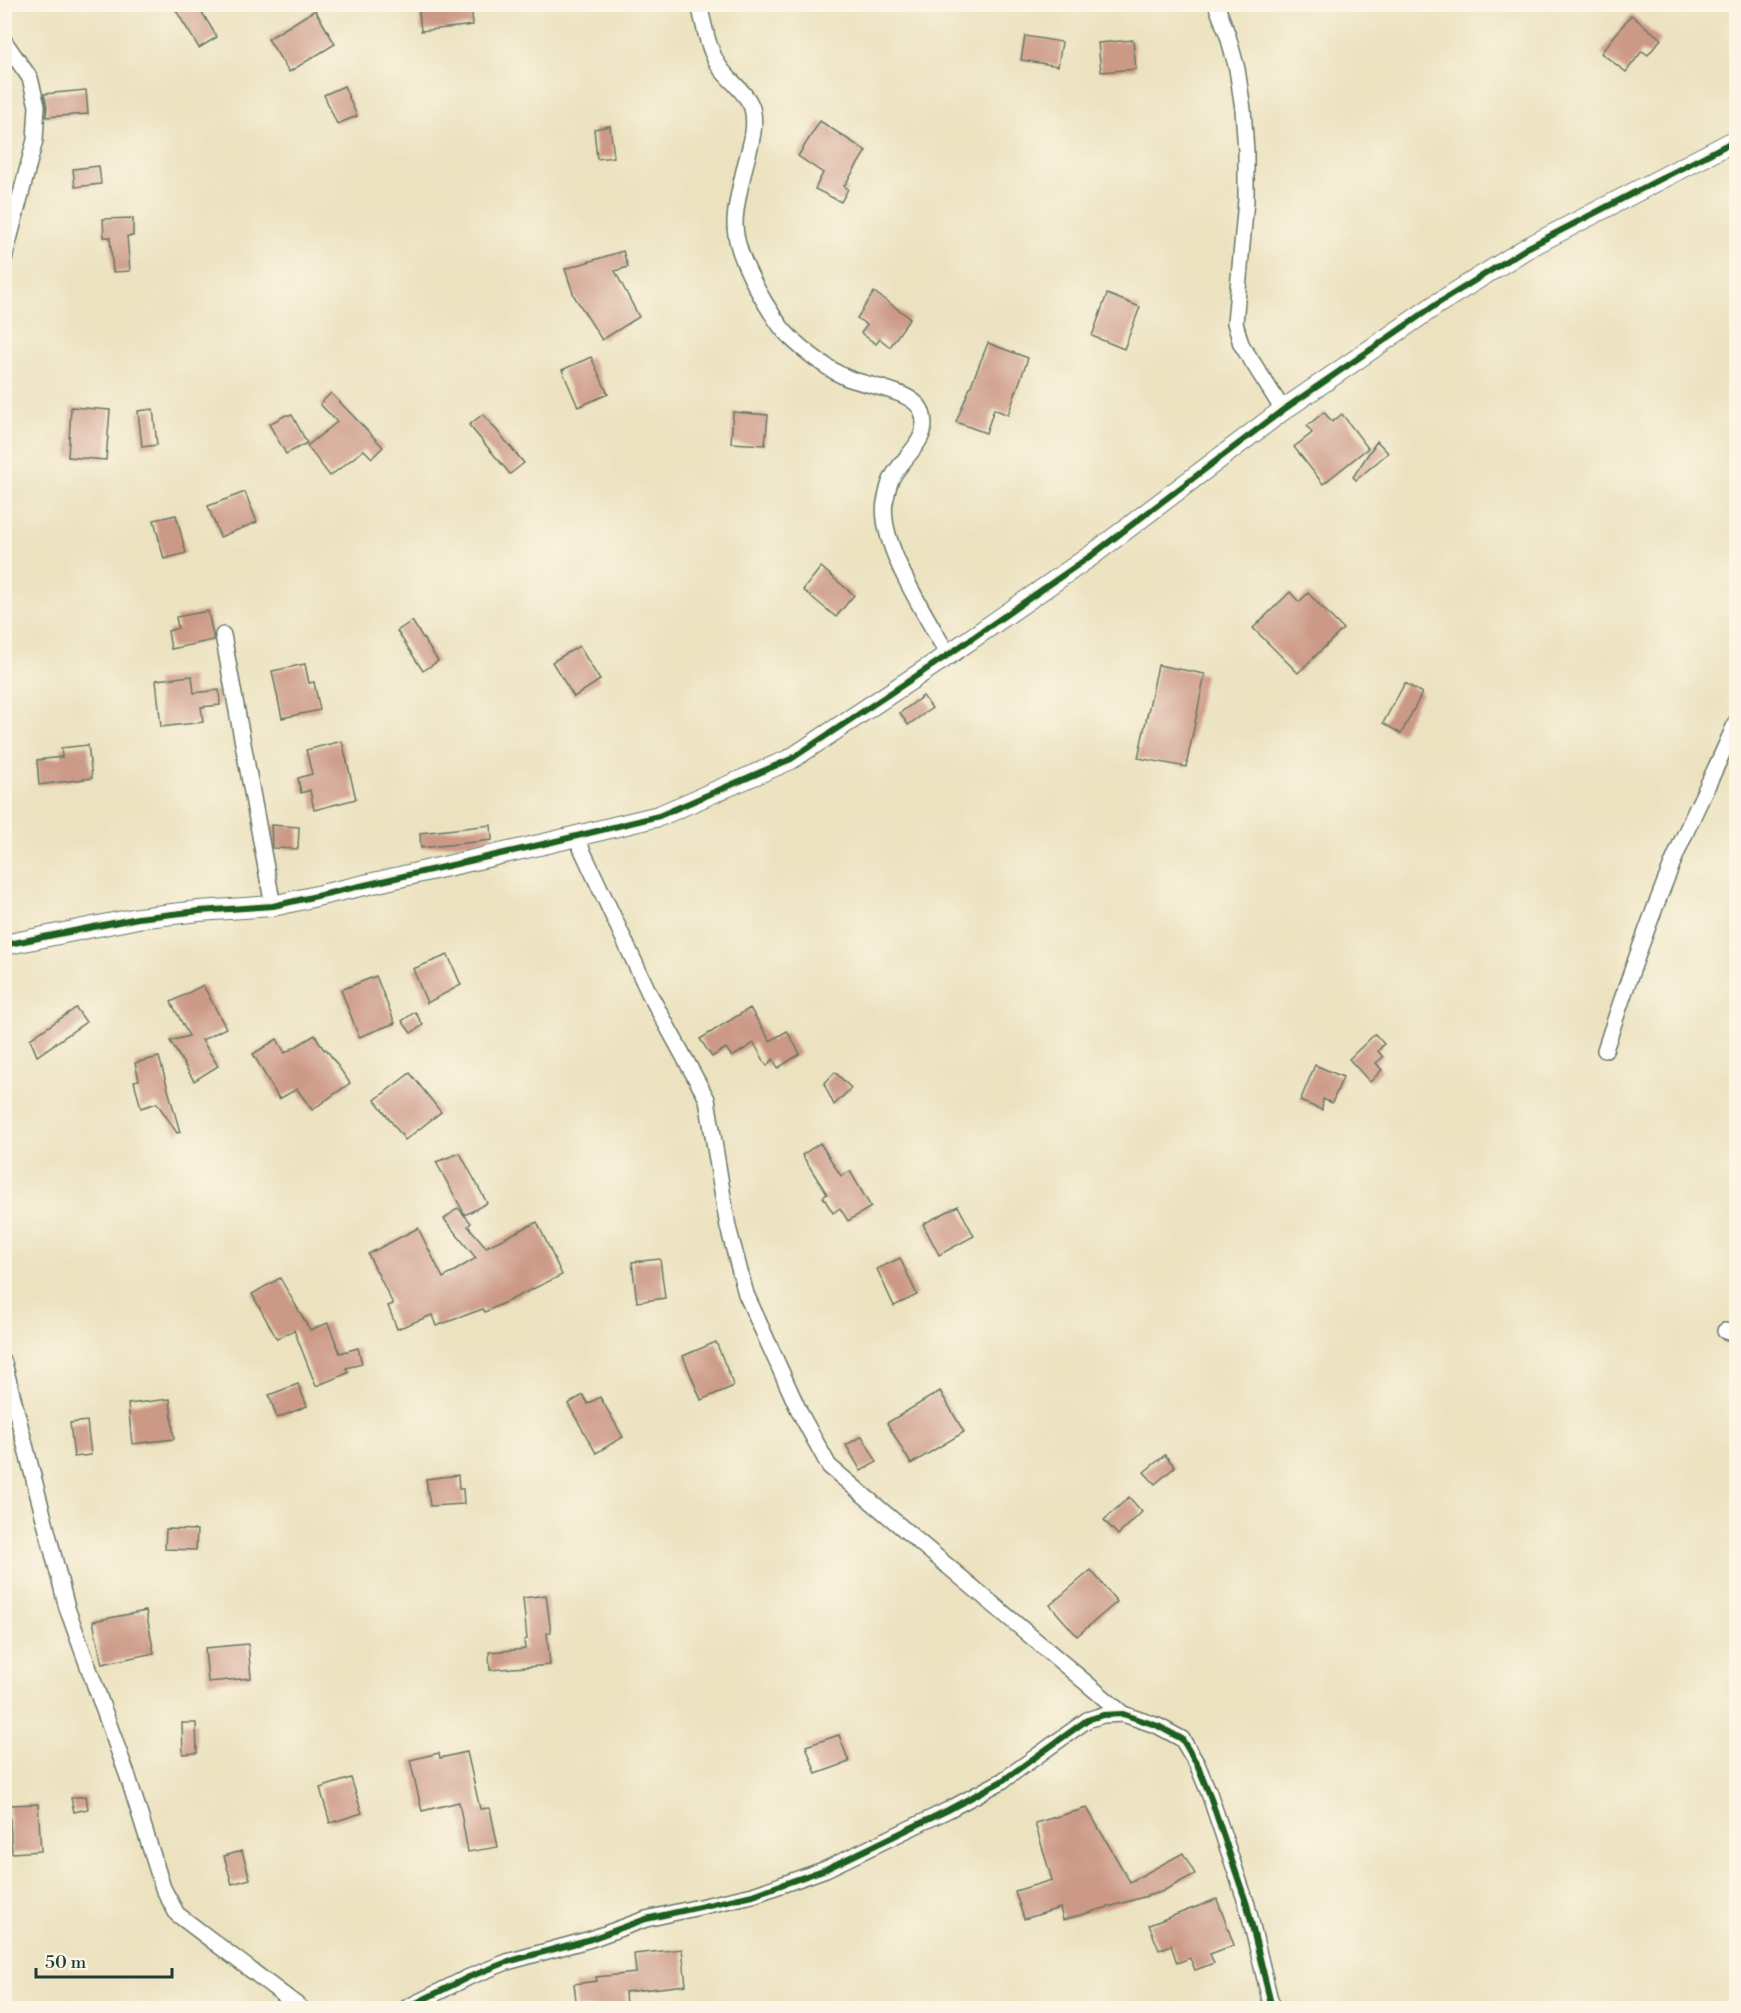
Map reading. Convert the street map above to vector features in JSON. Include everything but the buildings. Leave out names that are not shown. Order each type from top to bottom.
[{"type":"street","points":[[699,4],[709,43],[720,68],[751,105],[754,123],[738,197],[735,225],[740,250],[760,294],[782,328],[818,360],[846,377],[908,397],[922,411],[924,427],[918,444],[891,479],[885,503],[886,525],[895,555],[948,655]]},
{"type":"street","points":[[1216,4],[1237,69],[1246,151],[1246,200],[1235,323],[1240,344],[1283,410]]},
{"type":"street","points":[[4,41],[30,78],[38,106],[35,140],[4,259]]},
{"type":"street","points":[[4,945],[138,918],[199,910],[273,906],[576,837],[659,816],[790,759],[948,655],[1092,555],[1283,410],[1437,304],[1527,248],[1735,144]]},
{"type":"street","points":[[223,635],[273,906]]},
{"type":"street","points":[[1605,1050],[1655,907],[1682,841],[1715,774],[1737,722]]},
{"type":"street","points":[[576,837],[650,993],[707,1099],[728,1227],[746,1294],[800,1413],[829,1466],[1123,1714]]},
{"type":"street","points":[[4,1363],[67,1608],[128,1777],[163,1888],[177,1914],[301,2008]]},
{"type":"street","points":[[406,2008],[469,1977],[507,1962],[591,1939],[646,1919],[753,1895],[826,1869],[1002,1781],[1087,1720],[1103,1714],[1123,1714],[1158,1726],[1182,1739],[1197,1764],[1247,1905],[1272,2008]]},
{"type":"cycle path","points":[[4,945],[138,918],[273,906],[548,843],[659,816],[791,759],[948,655],[1092,555],[1283,410],[1437,304],[1527,248],[1736,140]]},
{"type":"cycle path","points":[[406,2008],[469,1977],[507,1962],[591,1939],[646,1919],[753,1895],[826,1869],[1002,1781],[1087,1720],[1103,1715],[1123,1714],[1158,1726],[1182,1739],[1197,1764],[1247,1905],[1272,2008]]}]
